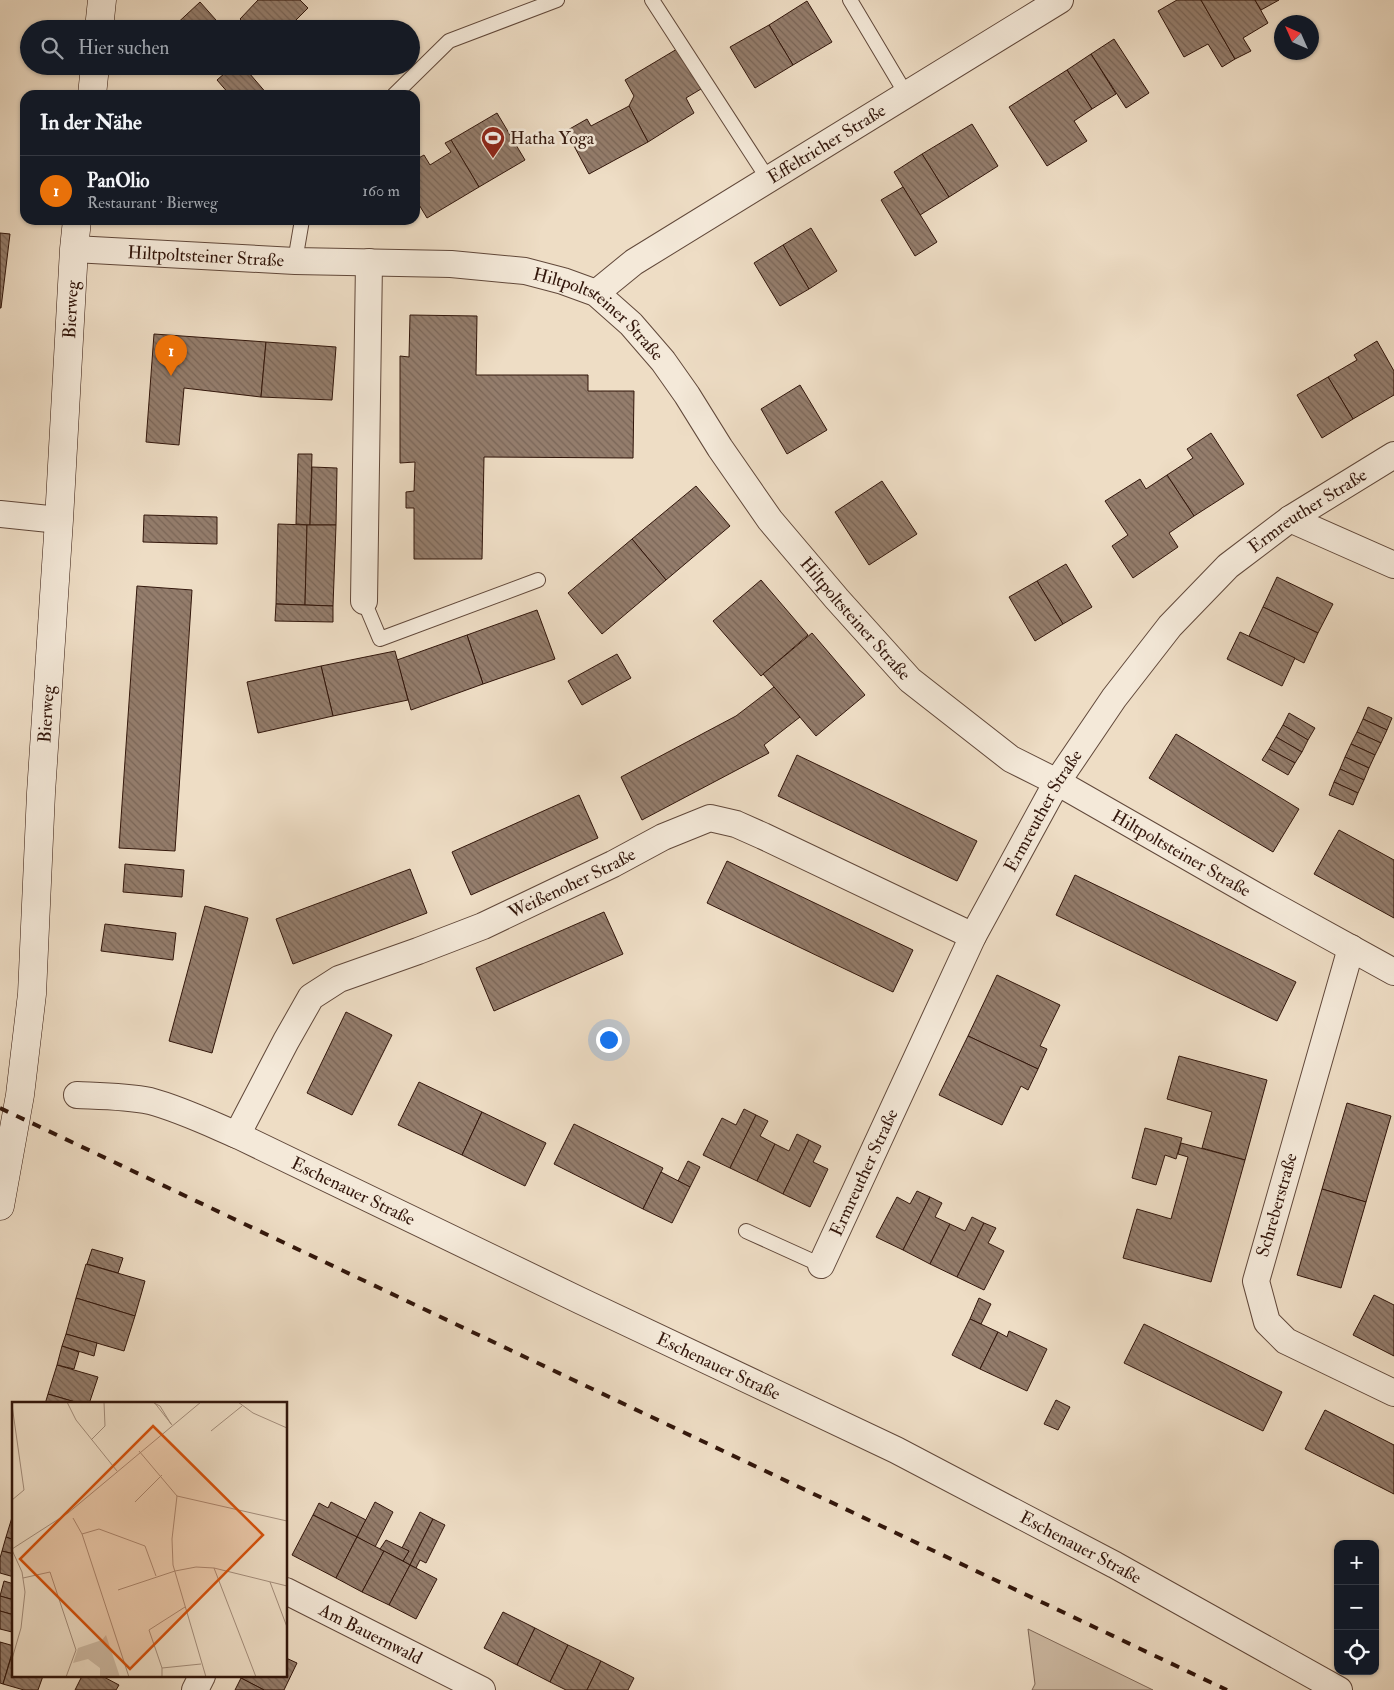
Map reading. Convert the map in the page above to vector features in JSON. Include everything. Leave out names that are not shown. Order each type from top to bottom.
[{"type":"main road","points":[[100,20],[102,0]]},
{"type":"main road","points":[[93,90],[94,75]]},
{"type":"main road","name":"Bierweg","points":[[0,1206],[20,1095],[32,994],[41,783],[76,225]]},
{"type":"street","name":"Effeltricher Straße","points":[[596,293],[634,262],[906,94],[1046,4]]},
{"type":"street","name":"Hiltpoltsteiner Straße","points":[[74,249],[295,261],[451,264],[525,271],[563,281],[596,293],[632,324],[663,361],[770,520],[837,599],[910,680],[1011,759],[1057,782],[1394,972]]},
{"type":"street","points":[[364,600],[369,262]]},
{"type":"street","name":"Ermreuther Straße","points":[[821,1265],[973,936],[1057,782],[1114,698],[1170,626],[1228,566],[1290,519],[1394,455]]},
{"type":"street","points":[[0,514],[59,520]]},
{"type":"street","points":[[1290,519],[1394,565]]},
{"type":"street","name":"Weißenoher Straße","points":[[237,1135],[311,997],[339,979],[483,926],[613,864],[662,837],[710,818],[736,824],[763,836],[973,936]]},
{"type":"street","name":"Schreberstraße","points":[[1351,948],[1256,1281],[1268,1322],[1286,1340],[1394,1393]]},
{"type":"street","name":"Eschenauer Straße","points":[[76,1095],[111,1096],[150,1101],[185,1113],[237,1135],[896,1450],[1115,1565],[1340,1690]]},
{"type":"street","name":"Am Bauernwald","points":[[288,1592],[482,1690]]},
{"type":"street","points":[[195,1690],[201,1678]]},
{"type":"lane","points":[[420,69],[449,41],[557,0]]},
{"type":"lane","points":[[652,0],[768,179]]},
{"type":"lane","points":[[850,0],[906,94]]},
{"type":"lane","points":[[399,90],[414,75]]},
{"type":"lane","points":[[295,261],[301,225]]},
{"type":"lane","points":[[364,600],[380,639],[538,580]]},
{"type":"lane","points":[[746,1231],[821,1265]]},
{"type":"shaded area","points":[[1028,1629],[1153,1690],[1032,1690],[1035,1684]]},
{"type":"building","points":[[258,0],[300,0],[308,8],[296,20],[240,19]]},
{"type":"building","points":[[1177,0],[1201,0],[1235,59],[1222,67],[1208,44],[1184,57],[1158,11]]},
{"type":"building","points":[[1201,0],[1255,0],[1268,23],[1243,38],[1251,51],[1235,59]]},
{"type":"building","points":[[1255,0],[1279,0],[1261,10]]},
{"type":"building","points":[[807,1],[832,42],[793,65],[769,25]]},
{"type":"building","points":[[200,2],[216,20],[181,20]]},
{"type":"building","points":[[769,25],[793,65],[755,88],[730,47]]},
{"type":"building","points":[[1114,39],[1149,93],[1126,108],[1091,54]]},
{"type":"building","points":[[677,49],[701,89],[686,98],[694,113],[648,142],[629,106],[634,96],[625,80]]},
{"type":"building","points":[[1091,54],[1116,94],[1092,109],[1067,70]]},
{"type":"building","points":[[1067,70],[1092,109],[1074,121],[1087,141],[1047,166],[1009,107]]},
{"type":"building","points":[[223,75],[251,75],[264,90],[226,90],[217,80]]},
{"type":"building","points":[[629,106],[648,142],[589,174],[566,131],[587,119],[591,126]]},
{"type":"building","points":[[497,113],[525,160],[479,187],[451,140]]},
{"type":"building","points":[[972,124],[998,166],[949,197],[922,154]]},
{"type":"building","points":[[451,140],[479,187],[427,218],[420,206],[420,157],[424,155],[430,165],[451,152],[445,143]]},
{"type":"building","points":[[922,154],[949,197],[920,215],[894,172]]},
{"type":"building","points":[[903,187],[937,242],[915,256],[881,200]]},
{"type":"building","points":[[811,228],[837,271],[809,289],[783,245]]},
{"type":"building","points":[[0,233],[10,234],[1,308],[0,308]]},
{"type":"building","points":[[783,245],[809,289],[780,306],[754,263]]},
{"type":"building","points":[[410,315],[477,316],[476,375],[588,375],[588,391],[634,391],[633,458],[484,457],[482,559],[414,559],[414,508],[406,508],[406,492],[414,491],[415,462],[400,463],[400,356],[409,357]]},
{"type":"building","points":[[154,334],[266,342],[261,397],[184,388],[179,445],[146,442]]},
{"type":"building","points":[[1377,341],[1394,371],[1394,395],[1353,419],[1328,377],[1357,360],[1354,355]]},
{"type":"building","points":[[266,342],[336,347],[332,400],[261,397]]},
{"type":"building","points":[[1328,377],[1353,419],[1322,438],[1297,395]]},
{"type":"building","points":[[800,385],[827,430],[787,454],[761,409]]},
{"type":"building","points":[[1211,433],[1244,484],[1194,516],[1167,475],[1193,458],[1187,449]]},
{"type":"building","points":[[298,454],[312,454],[310,525],[296,524]]},
{"type":"building","points":[[312,467],[337,468],[336,525],[310,525]]},
{"type":"building","points":[[1167,475],[1194,516],[1169,533],[1178,547],[1133,578],[1112,546],[1128,535],[1105,501],[1140,479],[1146,489]]},
{"type":"building","points":[[882,481],[917,534],[869,565],[835,512]]},
{"type":"building","points":[[696,486],[730,526],[666,580],[632,539]]},
{"type":"building","points":[[144,515],[217,517],[217,544],[143,542]]},
{"type":"building","points":[[278,524],[307,525],[305,605],[276,604]]},
{"type":"building","points":[[307,525],[336,525],[333,606],[305,605]]},
{"type":"building","points":[[632,539],[666,580],[602,634],[568,593]]},
{"type":"building","points":[[1066,564],[1092,607],[1063,624],[1037,581]]},
{"type":"building","points":[[1277,577],[1333,604],[1318,633],[1263,607]]},
{"type":"building","points":[[761,580],[808,635],[761,676],[713,621]]},
{"type":"building","points":[[1037,581],[1063,624],[1035,641],[1009,597]]},
{"type":"building","points":[[137,586],[192,590],[175,851],[119,848]]},
{"type":"building","points":[[276,604],[333,606],[333,622],[275,621]]},
{"type":"building","points":[[1263,607],[1318,633],[1304,663],[1249,636]]},
{"type":"building","points":[[537,610],[555,659],[483,684],[467,635]]},
{"type":"building","points":[[1240,632],[1295,658],[1282,686],[1227,659]]},
{"type":"building","points":[[812,633],[865,695],[816,736],[763,674]]},
{"type":"building","points":[[467,635],[483,684],[411,710],[397,660]]},
{"type":"building","points":[[395,651],[408,700],[333,716],[321,666]]},
{"type":"building","points":[[617,654],[631,678],[582,705],[568,681]]},
{"type":"building","points":[[321,666],[333,716],[258,733],[247,682]]},
{"type":"building","points":[[774,687],[800,717],[764,745],[769,753],[642,820],[621,777],[736,716]]},
{"type":"building","points":[[1368,707],[1392,718],[1387,730],[1363,719]]},
{"type":"building","points":[[1289,713],[1315,728],[1308,740],[1283,725]]},
{"type":"building","points":[[1363,719],[1387,730],[1381,743],[1357,732]]},
{"type":"building","points":[[1283,725],[1308,740],[1302,752],[1276,737]]},
{"type":"building","points":[[1357,732],[1381,743],[1375,755],[1351,744]]},
{"type":"building","points":[[1176,734],[1299,809],[1273,852],[1149,778]]},
{"type":"building","points":[[1276,737],[1302,752],[1295,763],[1269,749]]},
{"type":"building","points":[[1351,744],[1375,755],[1369,768],[1345,757]]},
{"type":"building","points":[[1269,749],[1295,763],[1288,775],[1262,760]]},
{"type":"building","points":[[797,755],[977,841],[957,881],[778,796]]},
{"type":"building","points":[[1345,757],[1369,768],[1364,780],[1340,769]]},
{"type":"building","points":[[1340,769],[1364,780],[1358,793],[1334,782]]},
{"type":"building","points":[[1334,782],[1358,793],[1353,805],[1329,795]]},
{"type":"building","points":[[579,795],[598,838],[471,895],[452,852]]},
{"type":"building","points":[[1339,830],[1394,860],[1394,918],[1314,874]]},
{"type":"building","points":[[727,861],[913,950],[893,992],[707,903]]},
{"type":"building","points":[[125,864],[184,870],[182,897],[123,892]]},
{"type":"building","points":[[410,869],[427,913],[293,964],[276,919]]},
{"type":"building","points":[[1075,875],[1296,982],[1277,1021],[1056,915]]},
{"type":"building","points":[[205,906],[248,918],[212,1053],[169,1041]]},
{"type":"building","points":[[604,912],[623,954],[494,1011],[476,968]]},
{"type":"building","points":[[105,924],[176,933],[173,960],[101,951]]},
{"type":"building","points":[[997,975],[1060,1005],[1040,1046],[1047,1049],[1038,1069],[968,1036]]},
{"type":"building","points":[[346,1012],[392,1035],[352,1115],[307,1093]]},
{"type":"building","points":[[968,1036],[1038,1069],[1028,1090],[1021,1086],[1002,1125],[939,1095]]},
{"type":"building","points":[[1179,1056],[1267,1080],[1245,1160],[1202,1148],[1212,1112],[1167,1099]]},
{"type":"building","points":[[419,1082],[482,1112],[462,1155],[398,1125]]},
{"type":"building","points":[[1347,1103],[1391,1116],[1366,1202],[1322,1189]]},
{"type":"building","points":[[744,1109],[756,1115],[730,1168],[703,1155],[722,1118],[736,1125]]},
{"type":"building","points":[[482,1112],[546,1143],[525,1186],[462,1155]]},
{"type":"building","points":[[756,1115],[768,1121],[760,1136],[775,1144],[757,1181],[730,1168]]},
{"type":"building","points":[[574,1124],[663,1168],[643,1209],[554,1164]]},
{"type":"building","points":[[1145,1128],[1182,1138],[1176,1159],[1165,1155],[1156,1185],[1132,1178]]},
{"type":"building","points":[[797,1134],[809,1140],[783,1194],[757,1181],[775,1144],[789,1151]]},
{"type":"building","points":[[809,1140],[821,1146],[813,1162],[828,1169],[810,1207],[783,1194]]},
{"type":"building","points":[[1181,1143],[1245,1160],[1211,1282],[1123,1258],[1137,1209],[1171,1219],[1188,1157],[1178,1154]]},
{"type":"building","points":[[688,1161],[700,1167],[690,1187],[678,1181]]},
{"type":"building","points":[[661,1172],[690,1187],[672,1223],[643,1209]]},
{"type":"building","points":[[1322,1189],[1366,1202],[1341,1288],[1297,1275]]},
{"type":"building","points":[[917,1191],[930,1197],[903,1250],[876,1237],[897,1197],[910,1204]]},
{"type":"building","points":[[930,1197],[942,1203],[935,1217],[950,1224],[930,1264],[903,1250]]},
{"type":"building","points":[[972,1217],[984,1223],[957,1277],[930,1264],[950,1224],[965,1231]]},
{"type":"building","points":[[984,1223],[996,1228],[988,1243],[1004,1251],[984,1290],[957,1277]]},
{"type":"building","points":[[92,1249],[123,1258],[118,1273],[87,1264]]},
{"type":"building","points":[[86,1264],[145,1281],[135,1316],[76,1298]]},
{"type":"building","points":[[1374,1295],[1394,1305],[1394,1356],[1353,1335]]},
{"type":"building","points":[[76,1298],[135,1316],[124,1351],[66,1334]]},
{"type":"building","points":[[979,1298],[991,1304],[981,1324],[970,1319]]},
{"type":"building","points":[[970,1319],[998,1332],[980,1369],[952,1355]]},
{"type":"building","points":[[1144,1324],[1282,1392],[1263,1431],[1124,1363]]},
{"type":"building","points":[[1009,1331],[1047,1349],[1027,1391],[980,1369],[998,1332],[1007,1337]]},
{"type":"building","points":[[66,1334],[97,1343],[94,1356],[62,1346]]},
{"type":"building","points":[[62,1346],[79,1352],[74,1369],[57,1365]]},
{"type":"building","points":[[57,1365],[98,1377],[90,1402],[75,1402],[48,1394]]},
{"type":"building","points":[[48,1394],[75,1402],[46,1402]]},
{"type":"building","points":[[1056,1400],[1070,1407],[1058,1430],[1044,1424]]},
{"type":"building","points":[[1325,1410],[1394,1445],[1394,1494],[1305,1449]]},
{"type":"building","points":[[331,1502],[366,1520],[357,1537],[313,1515],[319,1503],[328,1508]]},
{"type":"building","points":[[375,1502],[393,1512],[375,1547],[357,1537]]},
{"type":"building","points":[[420,1512],[433,1519],[410,1565],[403,1561],[409,1551],[402,1548]]},
{"type":"building","points":[[313,1515],[357,1537],[336,1578],[292,1555]]},
{"type":"building","points":[[12,1518],[12,1539],[6,1537]]},
{"type":"building","points":[[433,1519],[445,1525],[426,1563],[420,1560],[416,1568],[410,1565]]},
{"type":"building","points":[[6,1537],[12,1539],[12,1554],[2,1551]]},
{"type":"building","points":[[357,1537],[384,1551],[362,1592],[336,1578]]},
{"type":"building","points":[[386,1540],[409,1551],[403,1561],[380,1549]]},
{"type":"building","points":[[2,1551],[12,1554],[12,1576],[0,1573]]},
{"type":"building","points":[[384,1551],[410,1565],[389,1605],[362,1592]]},
{"type":"building","points":[[410,1565],[437,1579],[416,1619],[389,1605]]},
{"type":"building","points":[[4,1581],[12,1583],[12,1599],[0,1596]]},
{"type":"building","points":[[0,1596],[12,1599],[12,1614],[0,1611]]},
{"type":"building","points":[[0,1611],[12,1614],[12,1632],[0,1629]]},
{"type":"building","points":[[503,1612],[535,1628],[517,1665],[484,1648]]},
{"type":"building","points":[[535,1628],[568,1645],[550,1682],[517,1665]]},
{"type":"building","points":[[0,1642],[12,1645],[12,1653],[3,1684],[0,1683]]},
{"type":"building","points":[[568,1645],[601,1661],[587,1690],[566,1690],[550,1682]]},
{"type":"building","points":[[12,1655],[12,1678],[42,1678],[38,1690],[24,1690],[3,1684]]},
{"type":"building","points":[[288,1659],[297,1663],[284,1690],[264,1690],[241,1678],[288,1678]]},
{"type":"building","points":[[601,1661],[634,1678],[628,1690],[587,1690]]},
{"type":"building","points":[[81,1678],[106,1678],[119,1685],[116,1690],[75,1690]]},
{"type":"building","points":[[241,1678],[264,1690],[235,1690]]},
{"type":"railway","points":[[0,1108],[1227,1690]]},
{"type":"place","name":"Hatha Yoga","points":[[493,159]]},
{"type":"place","name":"PanOlio","points":[[171,376]]}]
